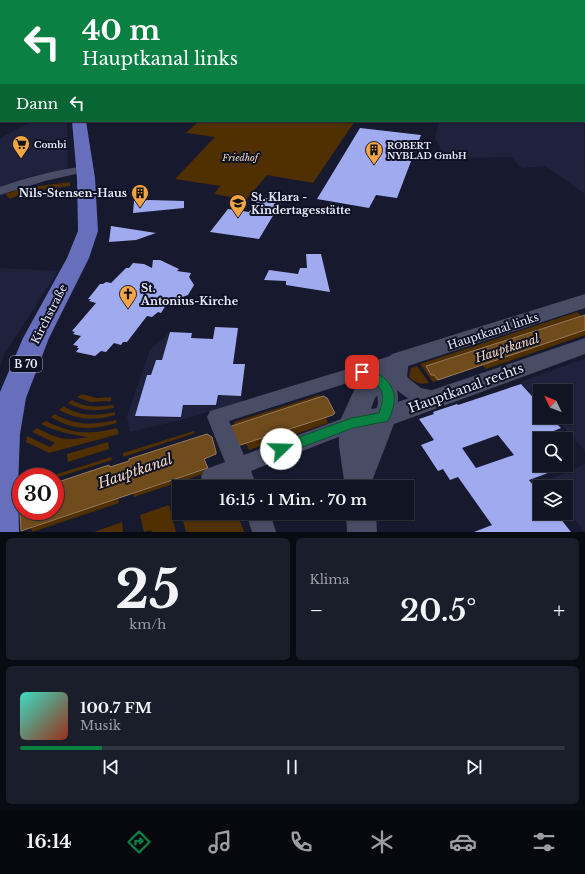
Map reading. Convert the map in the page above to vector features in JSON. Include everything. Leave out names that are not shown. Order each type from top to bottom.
[{"type":"main road","name":"Kirchstraße","points":[[1,532],[1,486],[5,434],[12,398],[36,338],[78,258],[88,231],[88,201],[79,122]]},
{"type":"street","points":[[0,192],[22,182],[52,174],[85,169]]},
{"type":"street","name":"Hauptkanal links","points":[[237,466],[217,417],[371,376],[400,360],[585,301]]},
{"type":"street","name":"Hauptkanal rechts","points":[[212,477],[237,466],[352,423],[384,417],[585,346]]},
{"type":"street","points":[[400,360],[397,377],[406,388],[418,395],[438,398]]},
{"type":"street","points":[[360,480],[389,402],[387,387],[371,376]]},
{"type":"street","name":"Hauptkanal links","points":[[352,423],[371,376]]},
{"type":"street","points":[[352,423],[352,446],[358,480]]},
{"type":"street","points":[[237,466],[243,480]]},
{"type":"street","points":[[260,520],[264,532]]},
{"type":"street","points":[[361,520],[362,532]]},
{"type":"shaded area","points":[[30,122],[67,122],[68,167],[61,170],[35,175],[0,188],[0,138]]},
{"type":"shaded area","points":[[439,122],[584,122],[585,194],[545,166],[522,168],[511,157],[447,159],[435,138]]},
{"type":"shaded area","points":[[0,268],[58,271],[5,353],[0,365]]},
{"type":"shaded area","points":[[170,332],[162,360],[155,360],[151,375],[147,375],[135,417],[182,418],[184,405],[217,406],[219,396],[242,396],[241,402],[181,420],[130,432],[127,416],[150,350]]},
{"type":"shaded area","points":[[585,358],[585,451],[573,437],[573,432],[568,432],[561,424],[573,424],[573,384],[533,384],[533,395],[521,382]]},
{"type":"shaded area","points":[[585,464],[585,532],[573,518],[573,480],[549,480],[567,472],[573,472],[573,469]]},
{"type":"green space","name":"Friedhof","points":[[198,122],[354,122],[313,183],[267,175],[246,200],[214,194],[220,186],[175,179],[215,137],[186,133]]},
{"type":"green space","points":[[70,182],[70,186],[26,192],[10,199],[5,194],[24,188]]},
{"type":"green space","points":[[577,312],[585,319],[585,335],[486,369],[482,365],[433,382],[420,364]]},
{"type":"green space","points":[[417,366],[429,383],[418,383],[409,377],[411,368]]},
{"type":"green space","points":[[82,394],[97,398],[111,397],[111,401],[90,402],[77,397]]},
{"type":"green space","points":[[319,395],[327,398],[335,413],[326,418],[328,423],[249,450],[246,444],[241,446],[229,427],[235,424],[234,422]]},
{"type":"green space","points":[[72,400],[87,406],[113,405],[114,408],[102,410],[85,409],[68,403]]},
{"type":"green space","points":[[64,406],[70,410],[82,414],[95,415],[115,412],[115,415],[93,419],[79,418],[59,410]]},
{"type":"green space","points":[[55,414],[70,421],[100,423],[116,420],[117,423],[91,428],[75,427],[59,422],[51,417]]},
{"type":"green space","points":[[46,421],[64,429],[81,432],[98,432],[117,428],[119,434],[49,453],[26,442],[27,436],[50,447],[55,443],[32,432],[37,428],[61,438],[73,439],[87,437],[58,431],[41,424]]},
{"type":"green space","points":[[194,431],[195,433],[123,457],[123,453]]},
{"type":"green space","points":[[108,442],[109,449],[68,462],[67,454]]},
{"type":"green space","points":[[111,457],[112,460],[64,475],[64,472]]},
{"type":"green space","points":[[208,468],[209,472],[185,480],[172,480]]},
{"type":"green space","points":[[172,480],[172,484],[134,497],[133,493]]},
{"type":"green space","points":[[118,498],[119,503],[32,532],[31,528],[54,520],[64,520],[64,517]]},
{"type":"green space","points":[[169,505],[176,532],[152,532],[151,530],[144,532],[140,515]]},
{"type":"green space","points":[[183,520],[240,520],[244,532],[186,532]]},
{"type":"green space","points":[[122,522],[123,532],[94,532]]},
{"type":"water","name":"Hauptkanal","points":[[585,315],[585,330],[438,380],[434,375],[431,375],[426,366]]},
{"type":"water","points":[[323,396],[327,398],[335,413],[333,415],[237,446],[229,427]]},
{"type":"water","name":"Hauptkanal","points":[[207,434],[212,437],[216,452],[216,454],[204,459],[208,468],[64,517],[64,480],[109,465],[110,467],[129,461],[129,459]]},
{"type":"water","points":[[20,520],[54,520],[21,531]]},
{"type":"building","name":"ROBERT NYBLAD GmbH","points":[[360,128],[421,135],[397,198],[376,195],[369,208],[317,199]]},
{"type":"building","name":"St. Klara - Kindertagesstätte","points":[[259,198],[283,199],[259,239],[210,232],[228,209],[249,212]]},
{"type":"building","name":"Nils-Stensen-Haus","points":[[134,201],[184,201],[184,208],[133,213]]},
{"type":"building","name":"Nils-Stensen-Haus","points":[[111,226],[156,233],[136,240],[109,242]]},
{"type":"building","points":[[306,254],[321,254],[330,292],[286,285],[286,281],[264,280],[269,270],[298,274],[300,268],[307,268]]},
{"type":"building","name":"St. Antonius-Kirche","points":[[153,260],[160,260],[179,269],[177,271],[191,273],[189,277],[194,285],[188,295],[168,302],[161,313],[158,312],[152,317],[147,316],[127,342],[123,342],[121,345],[114,343],[106,352],[101,351],[95,356],[76,352],[79,348],[77,348],[78,346],[73,345],[81,336],[73,334],[75,332],[72,331],[96,303],[89,301],[91,299],[88,299],[100,284],[106,282],[111,283],[133,263],[144,264],[152,268]]},
{"type":"building","points":[[215,327],[238,328],[233,364],[245,364],[241,396],[218,395],[216,405],[183,405],[181,417],[135,416],[147,375],[151,375],[156,360],[162,360],[170,332],[192,333],[191,338],[213,339]]},
{"type":"building","points":[[521,384],[533,397],[533,424],[557,424],[561,428],[551,432],[533,432],[533,472],[551,472],[529,480],[533,485],[533,520],[562,520],[571,532],[474,532],[492,525],[458,477],[450,480],[443,469],[438,471],[421,445],[434,440],[419,419],[434,414],[433,412],[457,404],[458,405]],"holes":[[[498,435],[514,455],[476,468],[462,448]]]},
{"type":"place","name":"Combi","points":[[21,159]]},
{"type":"place","name":"ROBERT NYBLAD GmbH","points":[[374,165]]},
{"type":"place","name":"Nils-Stensen-Haus","points":[[140,208]]},
{"type":"place","name":"St. Klara - Kindertagesstätte","points":[[238,218]]},
{"type":"place","name":"St. Antonius-Kirche","points":[[128,309]]},
{"type":"route","points":[[281,449],[352,423],[384,417],[389,402],[387,387],[380,380],[362,372]]}]
